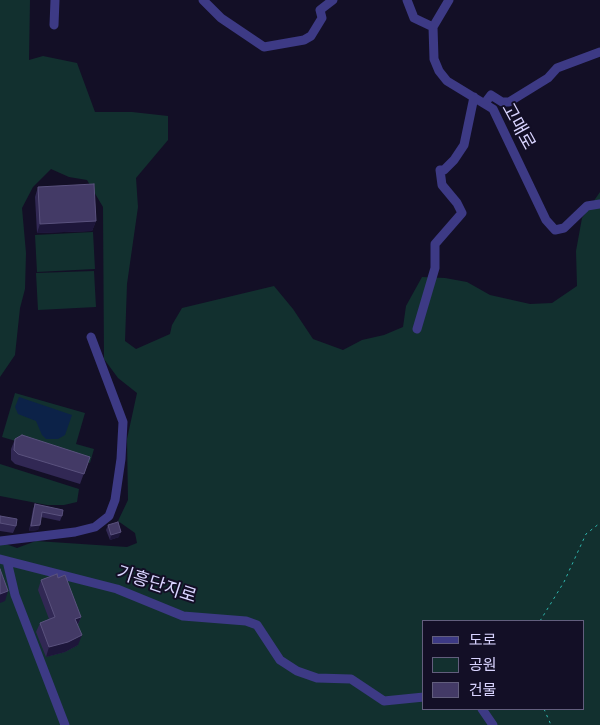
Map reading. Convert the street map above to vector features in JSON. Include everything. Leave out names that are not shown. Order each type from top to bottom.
[{"type":"street","points":[[54,25],[55,0]]},
{"type":"street","points":[[203,0],[221,18],[264,46],[304,40],[311,36],[322,18],[320,10],[333,0]]},
{"type":"street","points":[[407,0],[414,18],[433,27],[448,0]]},
{"type":"street","name":"고매로","points":[[433,27],[434,59],[439,71],[447,81],[485,103],[496,116],[543,216],[555,230],[564,228],[587,206],[600,204]]},
{"type":"street","points":[[485,103],[491,95],[502,102],[509,102],[548,78],[557,68],[600,52]]},
{"type":"street","points":[[417,329],[435,268],[435,244],[462,214],[457,203],[442,185],[440,170],[444,170],[454,160],[464,145],[474,97]]},
{"type":"street","points":[[0,540],[75,532],[95,527],[109,516],[115,500],[122,459],[122,422],[91,337]]},
{"type":"street","points":[[4,560],[15,595],[65,725]]},
{"type":"street","name":"기흥단지로","points":[[4,560],[117,589],[183,616],[246,621],[257,625],[280,660],[296,671],[317,678],[351,679],[384,701],[422,697]]},
{"type":"street","points":[[483,710],[494,725]]},
{"type":"path","points":[[541,620],[564,582],[586,534],[600,523]]},
{"type":"path","points":[[544,710],[551,725]]},
{"type":"green space","points":[[0,0],[30,0],[29,60],[43,56],[77,63],[95,112],[132,112],[168,116],[168,140],[136,178],[138,207],[127,284],[125,341],[136,349],[170,334],[172,325],[182,308],[274,286],[293,309],[313,339],[343,350],[362,340],[384,335],[403,327],[406,306],[422,277],[445,278],[467,282],[490,295],[530,304],[552,303],[577,286],[576,251],[582,218],[600,192],[600,725],[0,725],[0,542],[17,548],[36,541],[127,547],[137,543],[135,533],[118,521],[128,500],[127,439],[137,393],[118,378],[104,359],[103,207],[87,180],[69,177],[51,169],[33,187],[22,208],[26,253],[25,289],[20,308],[15,355],[0,377]]},
{"type":"green space","points":[[93,232],[95,269],[37,272],[35,235]]},
{"type":"green space","points":[[94,271],[96,307],[38,310],[36,273]]},
{"type":"green space","points":[[15,393],[85,413],[76,444],[94,449],[90,463],[2,437]]},
{"type":"green space","points":[[0,464],[79,489],[77,502],[64,505],[47,505],[0,496]]},
{"type":"water","points":[[19,397],[72,415],[65,435],[58,439],[46,439],[42,435],[36,421],[18,414],[15,407]]},
{"type":"building","points":[[94,184],[96,221],[40,224],[38,187]]},
{"type":"building","points":[[22,435],[90,457],[84,474],[18,454],[14,450],[15,439]]},
{"type":"building","points":[[35,504],[63,510],[62,516],[42,512],[40,525],[31,526]]},
{"type":"building","points":[[0,516],[17,519],[16,526],[0,523]]},
{"type":"building","points":[[118,522],[121,532],[111,535],[108,525]]},
{"type":"building","points":[[0,569],[8,591],[0,594]]},
{"type":"building","points":[[57,574],[58,578],[65,575],[81,617],[75,619],[82,635],[68,642],[49,647],[40,623],[55,617],[41,580]]}]
